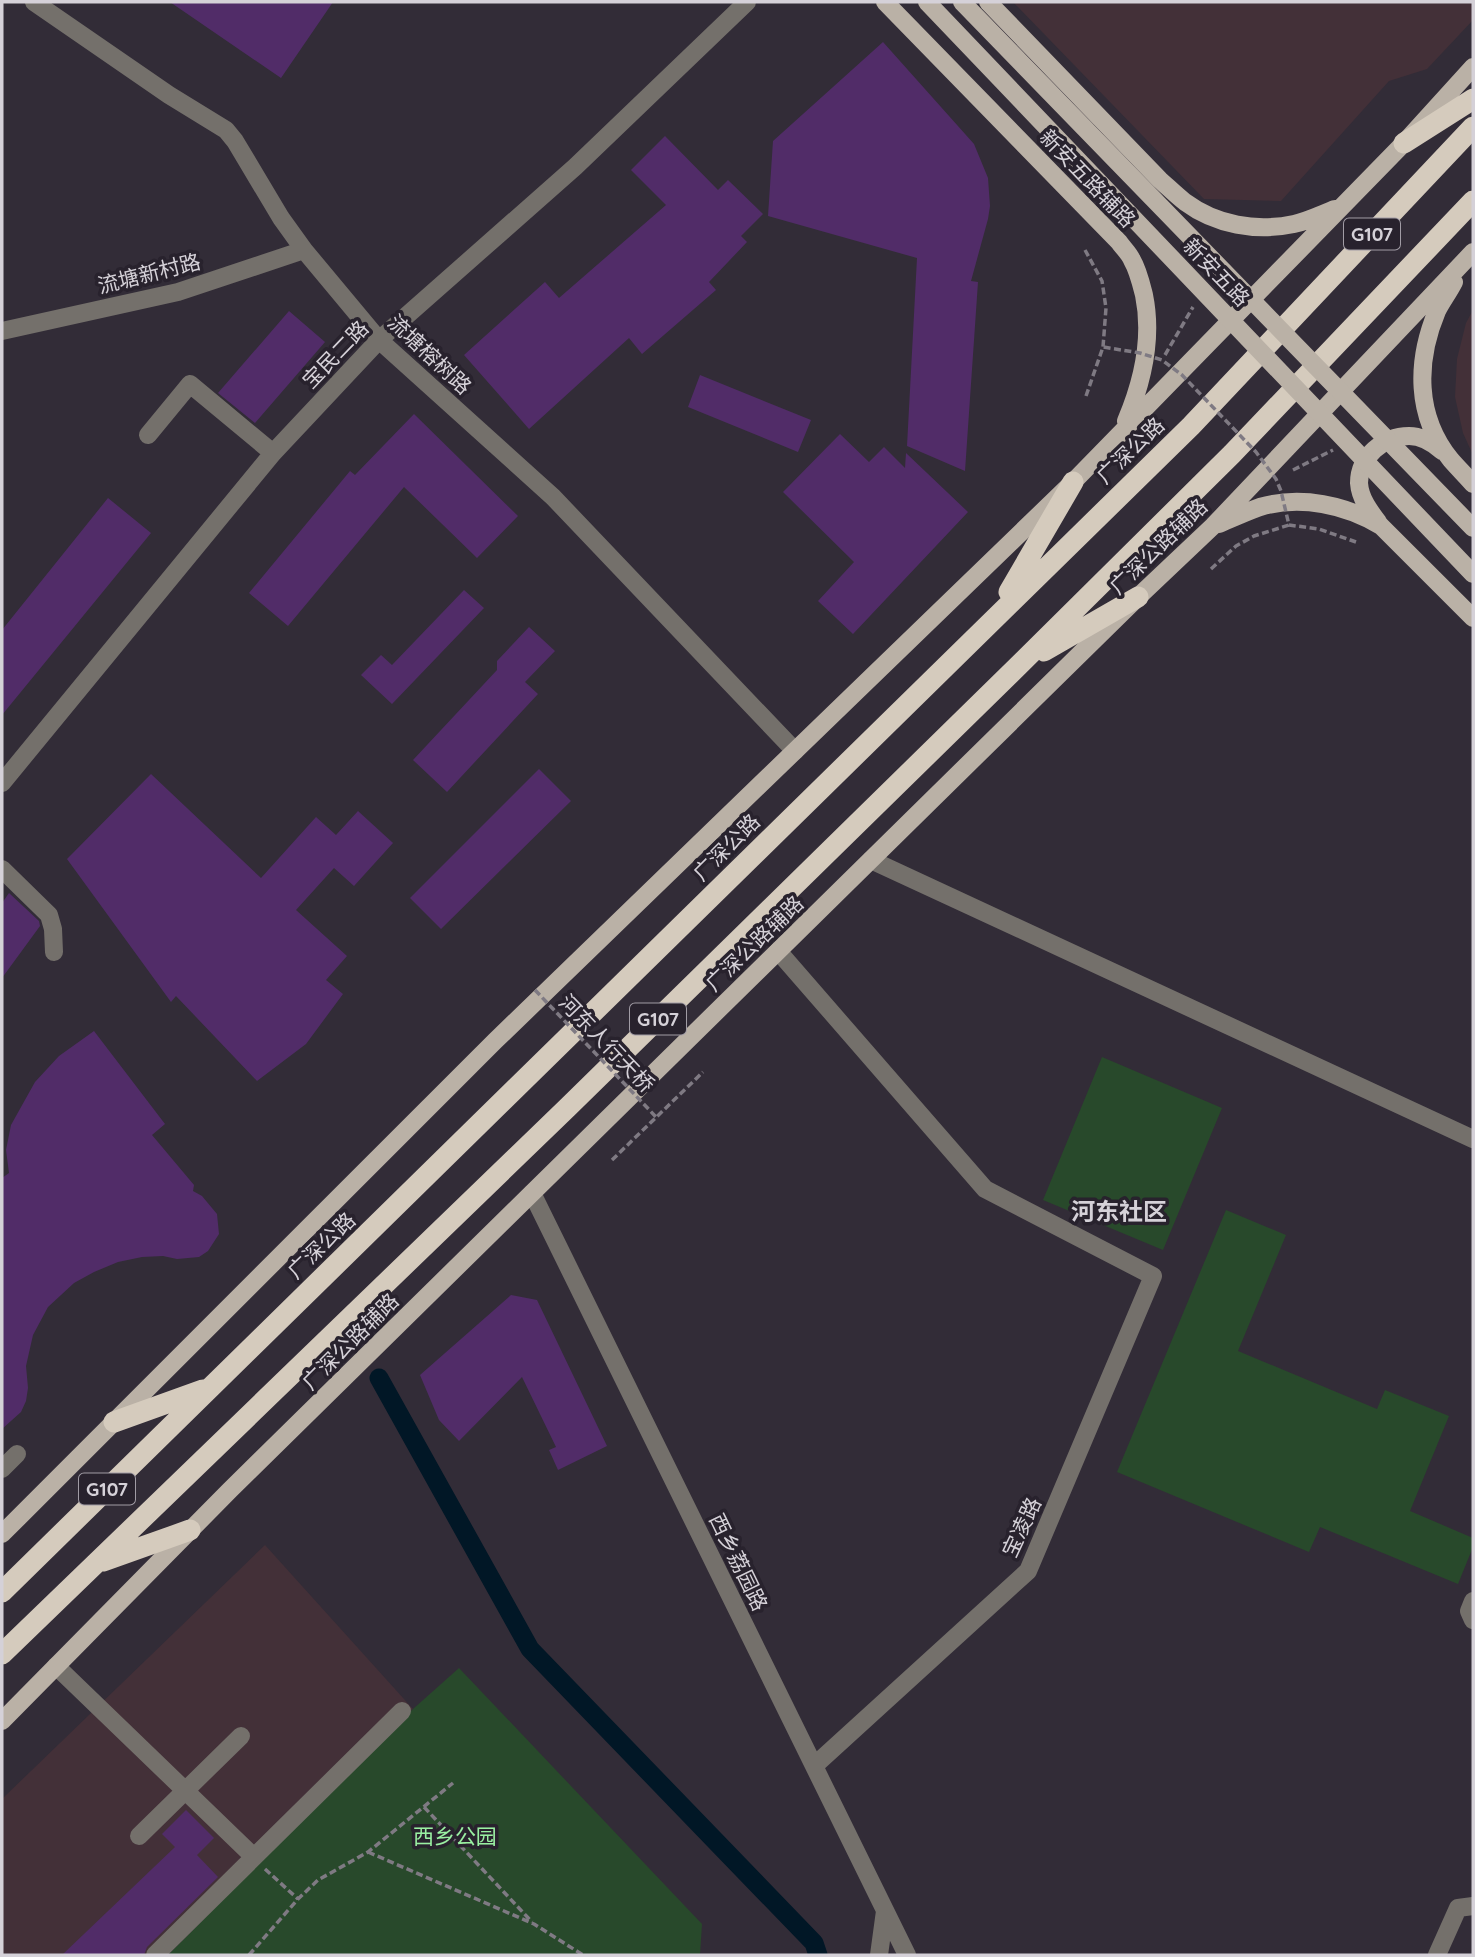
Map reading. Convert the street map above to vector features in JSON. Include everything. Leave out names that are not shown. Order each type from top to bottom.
[{"type":"highway","points":[[1404,143],[1473,99]]},
{"type":"highway","name":"广深公路","points":[[2,1592],[1191,426],[1473,127]]},
{"type":"highway","name":"G107","points":[[2,1654],[557,1118],[1018,666],[1232,454],[1473,201]]},
{"type":"highway","points":[[996,616],[1073,482]]},
{"type":"highway","points":[[1018,666],[1138,597]]},
{"type":"highway","points":[[114,1422],[212,1386]]},
{"type":"highway","points":[[95,1564],[190,1530]]},
{"type":"main road","name":"新安五路辅路","points":[[885,2],[1119,242],[1133,260],[1141,281],[1148,335],[1143,372],[1122,432]]},
{"type":"main road","name":"新安五路","points":[[928,2],[1473,574]]},
{"type":"main road","name":"新安五路","points":[[962,2],[1473,528]]},
{"type":"main road","points":[[988,2],[1160,180],[1185,202],[1213,219],[1237,225],[1268,227],[1296,224],[1342,206]]},
{"type":"main road","points":[[5,1524],[114,1422],[495,1041],[1073,482],[1404,143],[1473,67]]},
{"type":"main road","points":[[1450,459],[1435,435],[1424,408],[1421,381],[1425,353],[1438,310],[1472,254]]},
{"type":"main road","name":"广深公路辅路","points":[[2,1721],[190,1530],[1213,526],[1472,254]]},
{"type":"main road","points":[[1473,484],[1440,449],[1426,440],[1410,436],[1394,438],[1379,445],[1368,456],[1359,484],[1362,497],[1381,526],[1473,618]]},
{"type":"main road","points":[[1213,526],[1262,507],[1321,503],[1364,516],[1381,526]]},
{"type":"street","name":"流塘榕树路","points":[[34,2],[169,95],[226,130],[304,250],[379,340],[553,497],[795,751]]},
{"type":"street","name":"宝民二路","points":[[2,783],[273,453],[379,340],[575,167],[747,2]]},
{"type":"street","name":"流塘新村路","points":[[2,331],[178,292],[304,250]]},
{"type":"street","points":[[148,435],[190,384],[273,453]]},
{"type":"street","points":[[871,860],[1473,1139]]},
{"type":"street","points":[[2,869],[50,915],[54,952]]},
{"type":"street","name":"宝凌路","points":[[778,951],[985,1189],[1153,1276],[1028,1571],[814,1766]]},
{"type":"street","name":"西乡荔园路","points":[[532,1193],[907,1955]]},
{"type":"street","points":[[2,1469],[17,1454]]},
{"type":"street","points":[[1473,1601],[1469,1611],[1473,1620]]},
{"type":"street","points":[[56,1666],[254,1857]]},
{"type":"street","points":[[155,1955],[402,1711]]},
{"type":"street","points":[[139,1836],[241,1736]]},
{"type":"street","points":[[1437,1955],[1458,1908],[1473,1906]]},
{"type":"street","points":[[879,1955],[885,1911]]},
{"type":"path","points":[[1085,250],[1102,281],[1106,308],[1102,347],[1086,396]]},
{"type":"path","points":[[1162,359],[1194,306]]},
{"type":"path","points":[[1102,347],[1162,359],[1182,375],[1256,452],[1276,479],[1289,525]]},
{"type":"path","points":[[1287,473],[1342,445]]},
{"type":"path","points":[[1211,569],[1236,546],[1254,536],[1289,525],[1318,529],[1356,542]]},
{"type":"path","name":"河东人行天桥","points":[[534,990],[657,1118]]},
{"type":"path","points":[[612,1160],[703,1072]]},
{"type":"path","points":[[250,1955],[318,1880],[368,1852],[453,1783]]},
{"type":"path","points":[[424,1807],[534,1924]]},
{"type":"path","points":[[368,1852],[534,1924],[583,1955]]},
{"type":"path","points":[[254,1857],[298,1899]]},
{"type":"shaded area","points":[[1013,2],[1473,2],[1473,20],[1427,69],[1389,81],[1281,201],[1204,199]]},
{"type":"shaded area","points":[[1473,310],[1473,455],[1463,433],[1455,397],[1457,359],[1466,323]]},
{"type":"shaded area","points":[[265,1545],[413,1709],[168,1955],[2,1955],[2,1799]]},
{"type":"green space","points":[[1102,1057],[1222,1108],[1163,1250],[1043,1200]]},
{"type":"green space","points":[[1226,1210],[1286,1235],[1238,1351],[1377,1409],[1385,1390],[1449,1416],[1410,1511],[1473,1538],[1473,1547],[1458,1584],[1320,1527],[1309,1552],[1117,1472]]},
{"type":"green space","name":"西乡公园","points":[[459,1668],[702,1924],[700,1955],[168,1955],[413,1709]]},
{"type":"building","points":[[170,2],[333,2],[281,78]]},
{"type":"building","points":[[883,42],[974,144],[988,178],[988,219],[971,281],[978,282],[965,471],[907,446],[917,258],[768,216],[773,141]]},
{"type":"building","points":[[665,136],[718,190],[728,180],[763,214],[741,236],[747,242],[709,282],[716,290],[642,354],[629,338],[529,429],[464,355],[545,282],[559,298],[666,205],[631,170]]},
{"type":"building","points":[[289,311],[325,342],[255,423],[218,393]]},
{"type":"building","points":[[700,375],[811,420],[798,452],[688,407]]},
{"type":"building","points":[[414,414],[518,516],[477,558],[404,487],[288,626],[249,593],[350,471],[355,475]]},
{"type":"building","points":[[840,434],[869,462],[884,447],[905,468],[906,453],[968,512],[853,634],[818,601],[854,562],[783,492]]},
{"type":"building","points":[[108,498],[151,533],[2,715],[2,630]]},
{"type":"building","points":[[464,590],[484,608],[392,704],[361,675],[381,655],[392,665]]},
{"type":"building","points":[[529,627],[555,651],[525,682],[538,694],[447,792],[413,760],[497,670],[497,661]]},
{"type":"building","points":[[539,769],[571,801],[441,929],[410,898]]},
{"type":"building","points":[[151,774],[261,878],[316,817],[336,835],[358,811],[393,843],[354,886],[334,868],[296,910],[347,956],[326,980],[343,994],[306,1044],[257,1081],[176,996],[171,1002],[67,859]]},
{"type":"building","points":[[9,893],[39,921],[40,926],[2,978],[2,903]]},
{"type":"building","points":[[94,1031],[165,1124],[152,1135],[194,1185],[193,1191],[202,1196],[217,1214],[219,1234],[208,1251],[199,1257],[142,1257],[118,1262],[74,1283],[48,1307],[33,1335],[26,1366],[26,1401],[21,1412],[2,1429],[2,1178],[9,1173],[6,1150],[11,1125],[35,1082],[59,1056]]},
{"type":"building","points":[[511,1295],[537,1300],[607,1446],[558,1470],[549,1450],[556,1447],[522,1377],[459,1441],[439,1420],[420,1375]]},
{"type":"building","points":[[186,1810],[214,1838],[197,1855],[218,1877],[147,1947],[144,1955],[62,1955],[175,1847],[162,1834]]},
{"type":"waterway","points":[[379,1378],[530,1649],[814,1943],[818,1955]]},
{"type":"district","name":"河东社区","points":[[1119,1211]]}]
